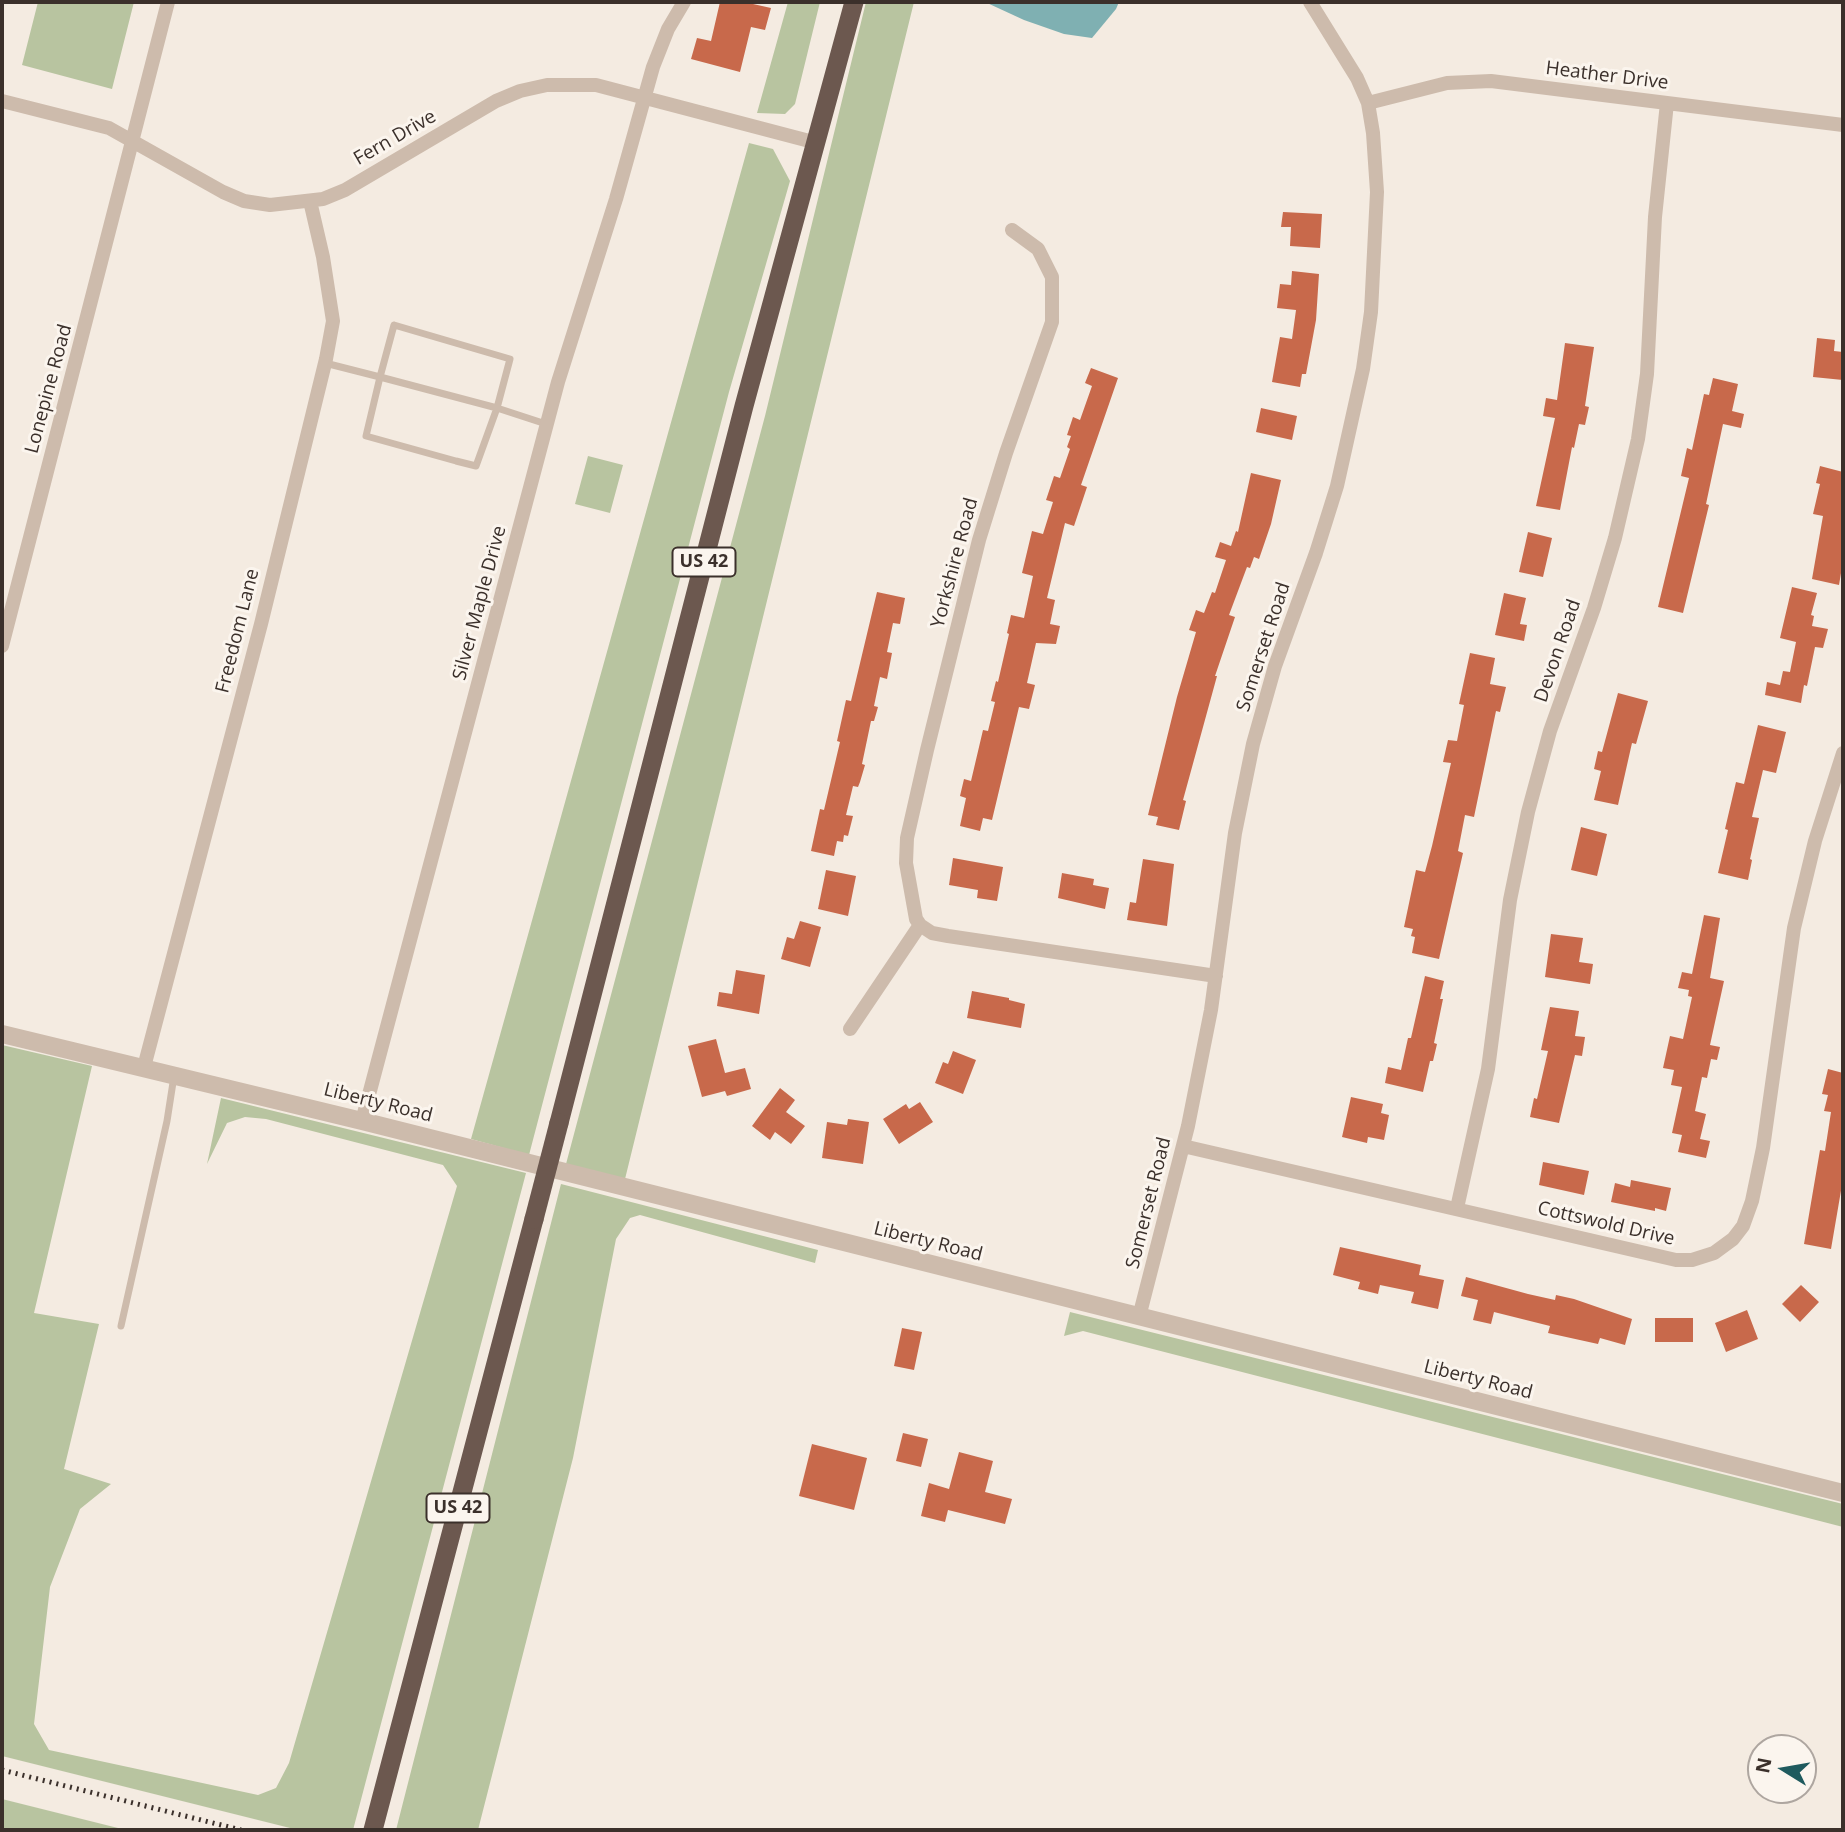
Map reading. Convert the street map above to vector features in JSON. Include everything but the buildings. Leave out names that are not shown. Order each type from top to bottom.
[{"type":"highway","name":"US 42","points":[[373,1830],[744,406],[854,2]]},
{"type":"street","name":"Lonepine Road","points":[[2,646],[168,2]]},
{"type":"street","name":"Silver Maple Drive","points":[[362,1121],[574,328],[629,155],[653,67],[667,29],[684,2]]},
{"type":"street","name":"Somerset Road","points":[[1139,1317],[1183,1146],[1216,976],[1235,833],[1253,744],[1275,666],[1337,486],[1363,369],[1371,312],[1377,192],[1373,133],[1367,103],[1357,78],[1310,2]]},
{"type":"street","name":"Heather Drive","points":[[1367,103],[1447,83],[1472,80],[1843,125]]},
{"type":"street","name":"Fern Drive","points":[[2,101],[109,128],[223,192],[244,201],[270,205],[310,201],[345,190],[496,101],[520,91],[547,85],[596,85],[817,143]]},
{"type":"street","name":"Devon Road","points":[[1457,1208],[1488,1069],[1510,900],[1528,812],[1550,731],[1594,608],[1615,538],[1638,439],[1647,374],[1655,217],[1667,103]]},
{"type":"street","name":"Freedom Lane","points":[[144,1067],[261,624],[325,363],[332,321],[323,257],[310,201]]},
{"type":"street","name":"Yorkshire Road","points":[[920,925],[916,919],[906,863],[907,838],[979,540],[1006,453],[1052,323],[1052,277],[1038,249],[1012,230]]},
{"type":"street","name":"Cottswold Drive","points":[[1183,1146],[1676,1260],[1692,1260],[1714,1253],[1733,1239],[1743,1226],[1752,1201],[1763,1148],[1794,928],[1815,841],[1843,753]]},
{"type":"street","points":[[850,1029],[920,925],[932,933],[948,936],[1216,976]]},
{"type":"street","name":"Liberty Road","points":[[2,1034],[362,1121],[1843,1493]]},
{"type":"lane","points":[[394,325],[510,359],[477,466],[366,436],[380,377],[394,325]]},
{"type":"lane","points":[[325,363],[497,408],[547,424]]},
{"type":"lane","points":[[121,1326],[167,1121],[174,1075]]},
{"type":"green space","points":[[38,2],[134,2],[112,89],[22,65]]},
{"type":"green space","points":[[788,2],[820,2],[795,104],[785,114],[757,113]]},
{"type":"green space","points":[[866,2],[914,2],[625,1179],[566,1164],[765,416]]},
{"type":"green space","points":[[749,143],[773,149],[790,181],[729,392],[529,1155],[471,1139]]},
{"type":"green space","points":[[588,456],[623,465],[610,513],[575,504]]},
{"type":"green space","points":[[2,1045],[92,1066],[34,1313],[99,1324],[64,1469],[111,1484],[80,1509],[50,1587],[34,1724],[49,1750],[258,1795],[276,1788],[289,1763],[457,1186],[443,1165],[266,1119],[245,1117],[227,1123],[207,1164],[221,1098],[526,1173],[353,1830],[298,1830],[2,1756]]},
{"type":"green space","points":[[561,1184],[818,1250],[815,1263],[640,1215],[630,1218],[616,1239],[573,1458],[478,1830],[396,1830]]},
{"type":"green space","points":[[1070,1312],[1843,1504],[1843,1527],[1083,1331],[1064,1336]]},
{"type":"green space","points":[[2,1799],[126,1830],[2,1830]]},
{"type":"water","points":[[985,2],[1119,2],[1092,38],[1064,34]]},
{"type":"railway","points":[[2,1770],[241,1830]]}]
